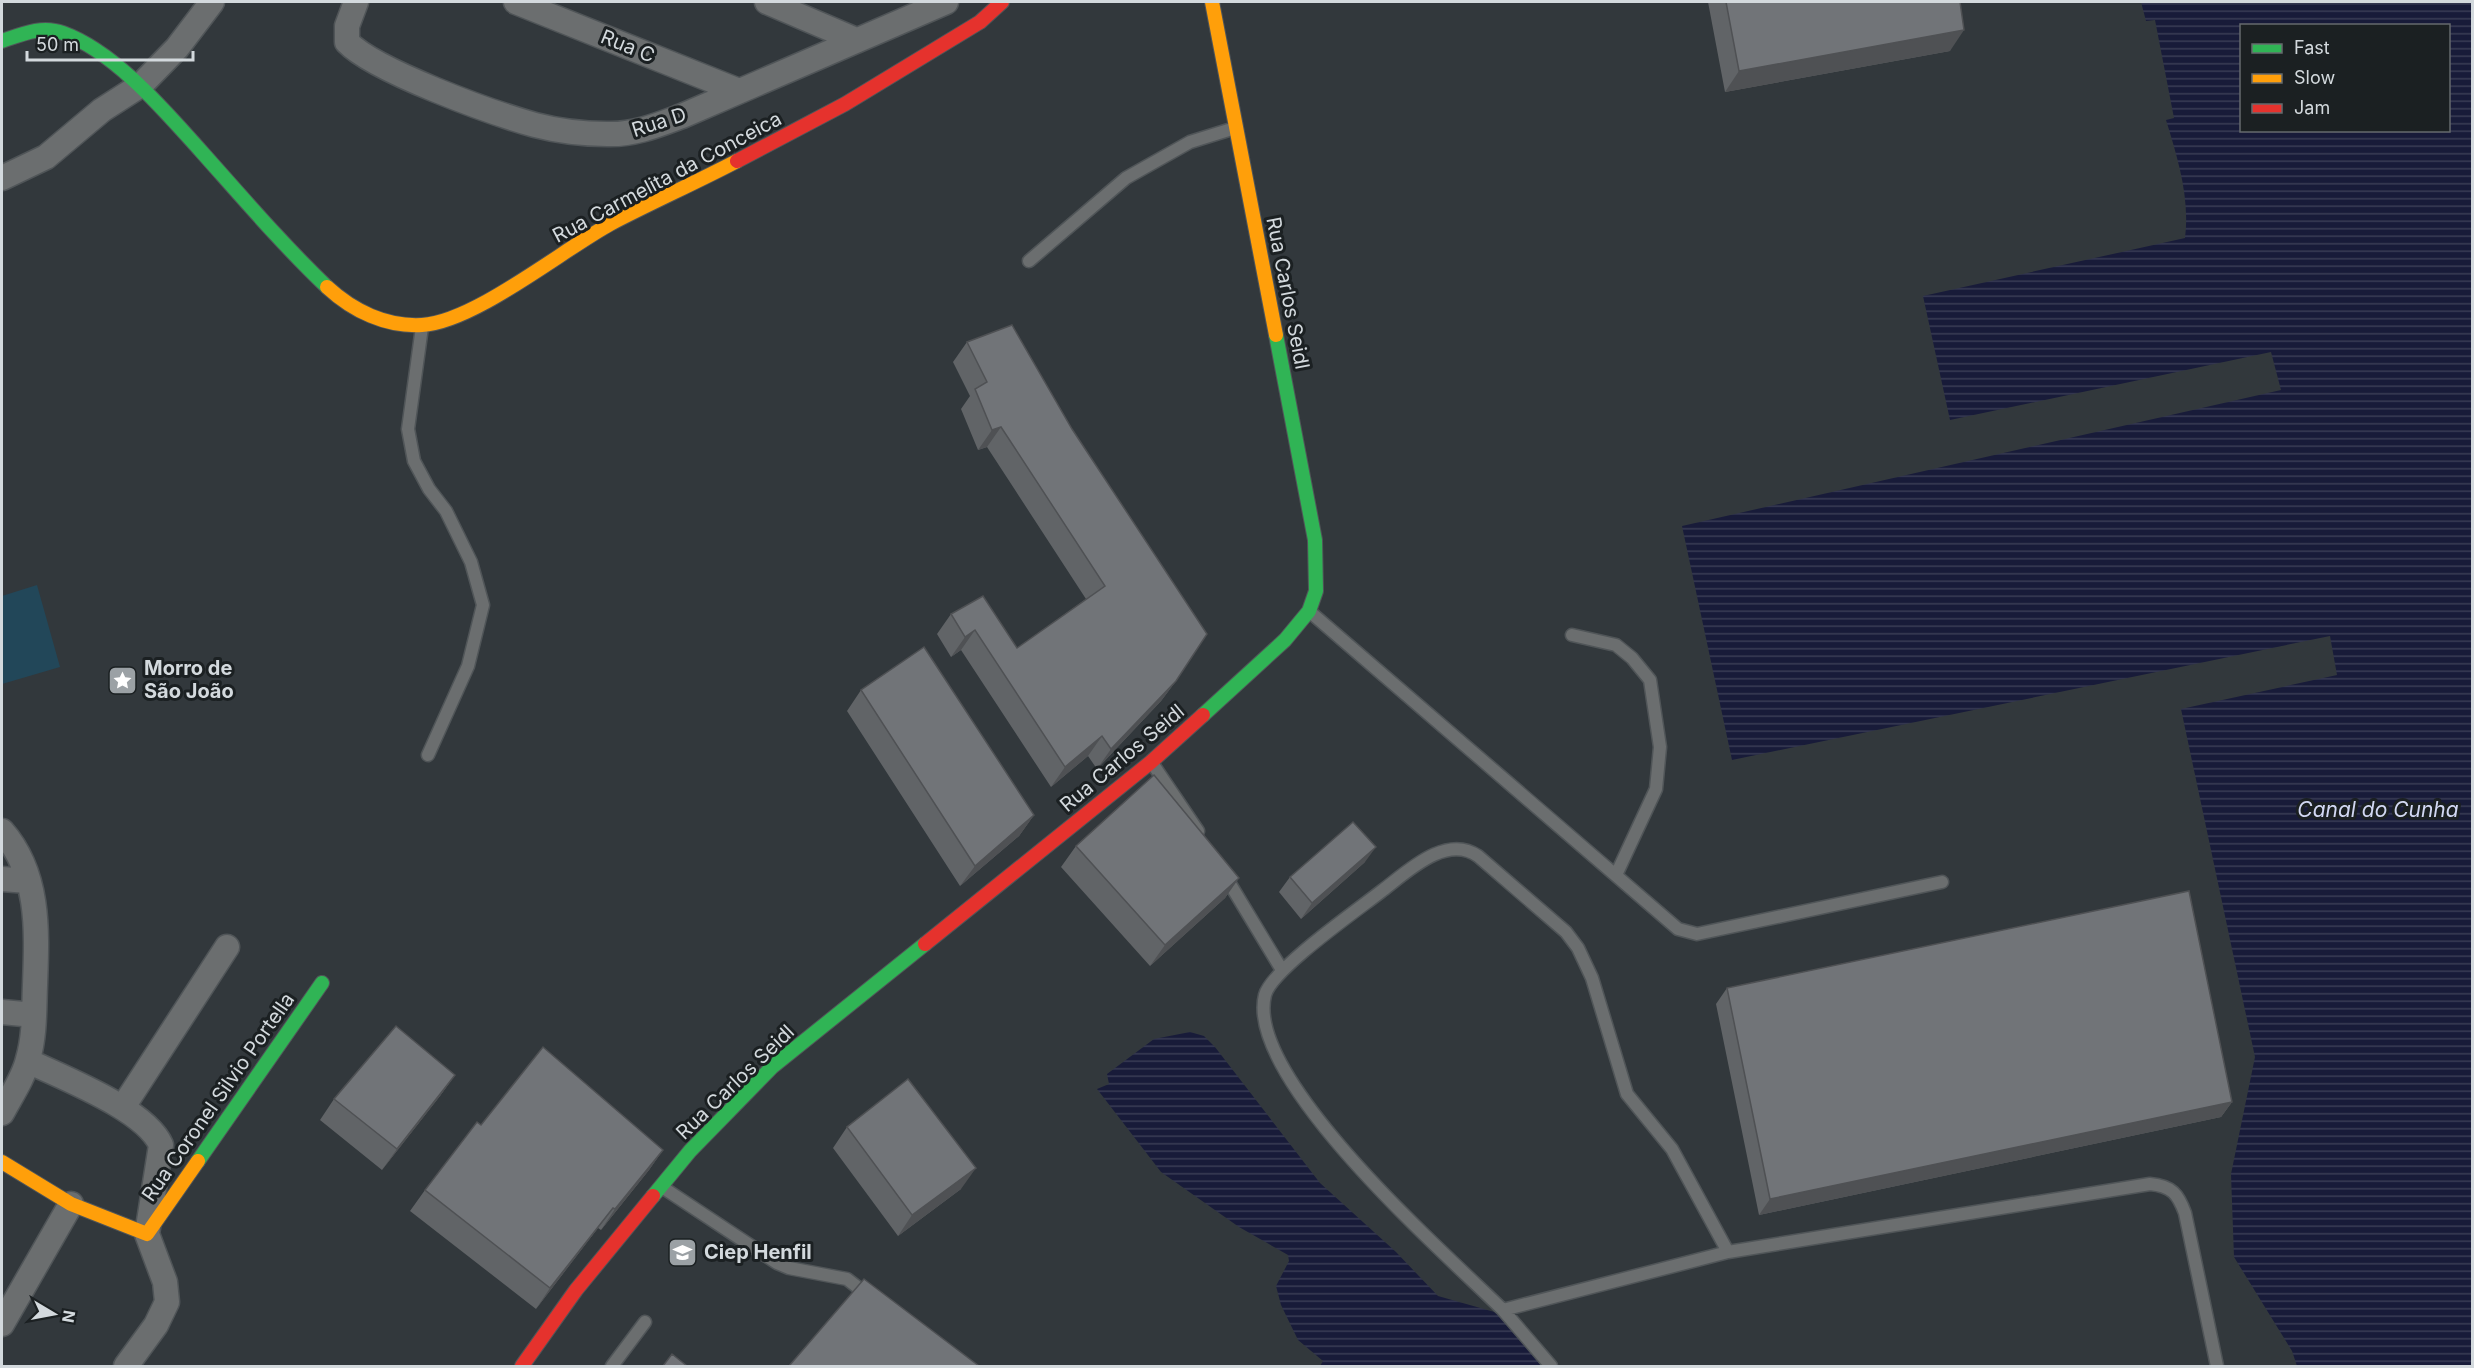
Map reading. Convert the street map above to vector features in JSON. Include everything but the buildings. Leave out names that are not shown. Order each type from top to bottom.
[{"type":"street","points":[[2,178],[46,157],[102,110],[141,85],[177,48],[212,2]]},
{"type":"street","name":"Rua D","points":[[356,2],[346,34],[352,47],[405,76],[473,104],[536,125],[564,131],[609,135],[645,129],[739,92],[946,2]]},
{"type":"street","name":"Rua C","points":[[516,2],[739,92]]},
{"type":"street","points":[[767,2],[855,40]]},
{"type":"street","name":"Rua Carmelita da Conceica","points":[[2,41],[38,29],[62,32],[84,43],[141,85],[282,241],[335,294],[364,314],[384,321],[422,326],[460,316],[609,225],[709,176],[846,104],[980,22],[1002,2]]},
{"type":"street","name":"Rua Carlos Seidl","points":[[522,1366],[576,1290],[690,1151],[772,1067],[1151,762],[1285,640],[1309,611],[1316,591],[1315,540],[1212,2]]},
{"type":"street","points":[[2,831],[13,844],[23,863],[34,903],[36,931],[34,1015],[28,1061],[2,1113]]},
{"type":"street","points":[[2,879],[28,881]]},
{"type":"street","points":[[123,1107],[227,947]]},
{"type":"street","name":"Rua Coronel Silvio Portella","points":[[147,1234],[322,983]]},
{"type":"street","points":[[2,1012],[34,1015]]},
{"type":"street","points":[[28,1061],[123,1107],[153,1132],[161,1145],[147,1234],[165,1282],[167,1302],[156,1325],[126,1366]]},
{"type":"street","points":[[2,1162],[71,1204],[147,1234]]},
{"type":"street","points":[[2,1324],[71,1204]]},
{"type":"lane","points":[[1029,261],[1126,178],[1190,142],[1236,128]]},
{"type":"lane","points":[[422,326],[408,429],[414,460],[429,489],[446,511],[471,562],[483,605],[468,666],[428,755]]},
{"type":"lane","points":[[1309,611],[1678,929],[1697,934],[1942,882]]},
{"type":"lane","points":[[1572,635],[1616,645],[1632,658],[1650,680],[1660,747],[1656,789],[1616,875]]},
{"type":"lane","points":[[1151,762],[1179,800],[1203,840]]},
{"type":"lane","points":[[1551,1366],[1503,1310],[1349,1159],[1308,1106],[1281,1061],[1264,1017],[1265,994],[1269,985],[1282,970],[1409,870],[1449,849],[1461,849],[1474,853],[1566,933],[1578,948],[1592,978],[1627,1094],[1672,1149],[1728,1252]]},
{"type":"lane","points":[[1216,860],[1282,970]]},
{"type":"lane","points":[[1503,1310],[1728,1252],[2133,1186],[2160,1185],[2174,1191],[2185,1214],[2217,1366]]},
{"type":"lane","points":[[661,1186],[777,1263],[789,1268],[847,1280],[878,1303]]},
{"type":"lane","points":[[612,1366],[645,1322]]},
{"type":"shaded area","points":[[37,585],[60,667],[2,684],[2,596]]},
{"type":"water","name":"Canal do Cunha","points":[[2141,2],[2472,2],[2472,1366],[2297,1366],[2292,1351],[2234,1257],[2231,1174],[2255,1057],[2181,709],[2337,675],[2330,636],[1732,760],[1682,526],[2281,390],[2271,352],[1950,420],[1923,296],[2185,238],[2184,193],[2179,164],[2166,120],[2174,118],[2155,20],[2146,21]]},
{"type":"water","points":[[1190,1032],[1204,1036],[1215,1047],[1320,1183],[1396,1252],[1438,1296],[1498,1313],[1543,1366],[1320,1366],[1323,1361],[1298,1340],[1281,1305],[1276,1286],[1289,1261],[1288,1255],[1239,1227],[1161,1172],[1097,1089],[1109,1084],[1107,1074],[1154,1039]]},
{"type":"traffic: fast","points":[[2,41],[32,31],[55,31],[82,42],[120,68],[155,100],[278,237],[327,287]]},
{"type":"traffic: fast","points":[[1203,715],[1285,640],[1309,611],[1316,591],[1315,540],[1276,335]]},
{"type":"traffic: fast","points":[[653,1196],[690,1151],[772,1067],[925,944]]},
{"type":"traffic: fast","points":[[198,1161],[322,983]]},
{"type":"traffic: slow","points":[[1212,2],[1276,335]]},
{"type":"traffic: slow","points":[[327,287],[359,310],[383,320],[409,325],[443,321],[491,299],[610,224],[737,161]]},
{"type":"traffic: slow","points":[[2,1162],[71,1204],[147,1234],[198,1161]]},
{"type":"traffic: jam","points":[[737,161],[845,104],[980,22],[1002,2]]},
{"type":"traffic: jam","points":[[925,944],[1151,762],[1203,715]]},
{"type":"traffic: jam","points":[[522,1366],[576,1290],[653,1196]]},
{"type":"place","name":"Morro de São João","points":[[123,680]]},
{"type":"place","name":"Ciep Henfil","points":[[683,1252]]}]
